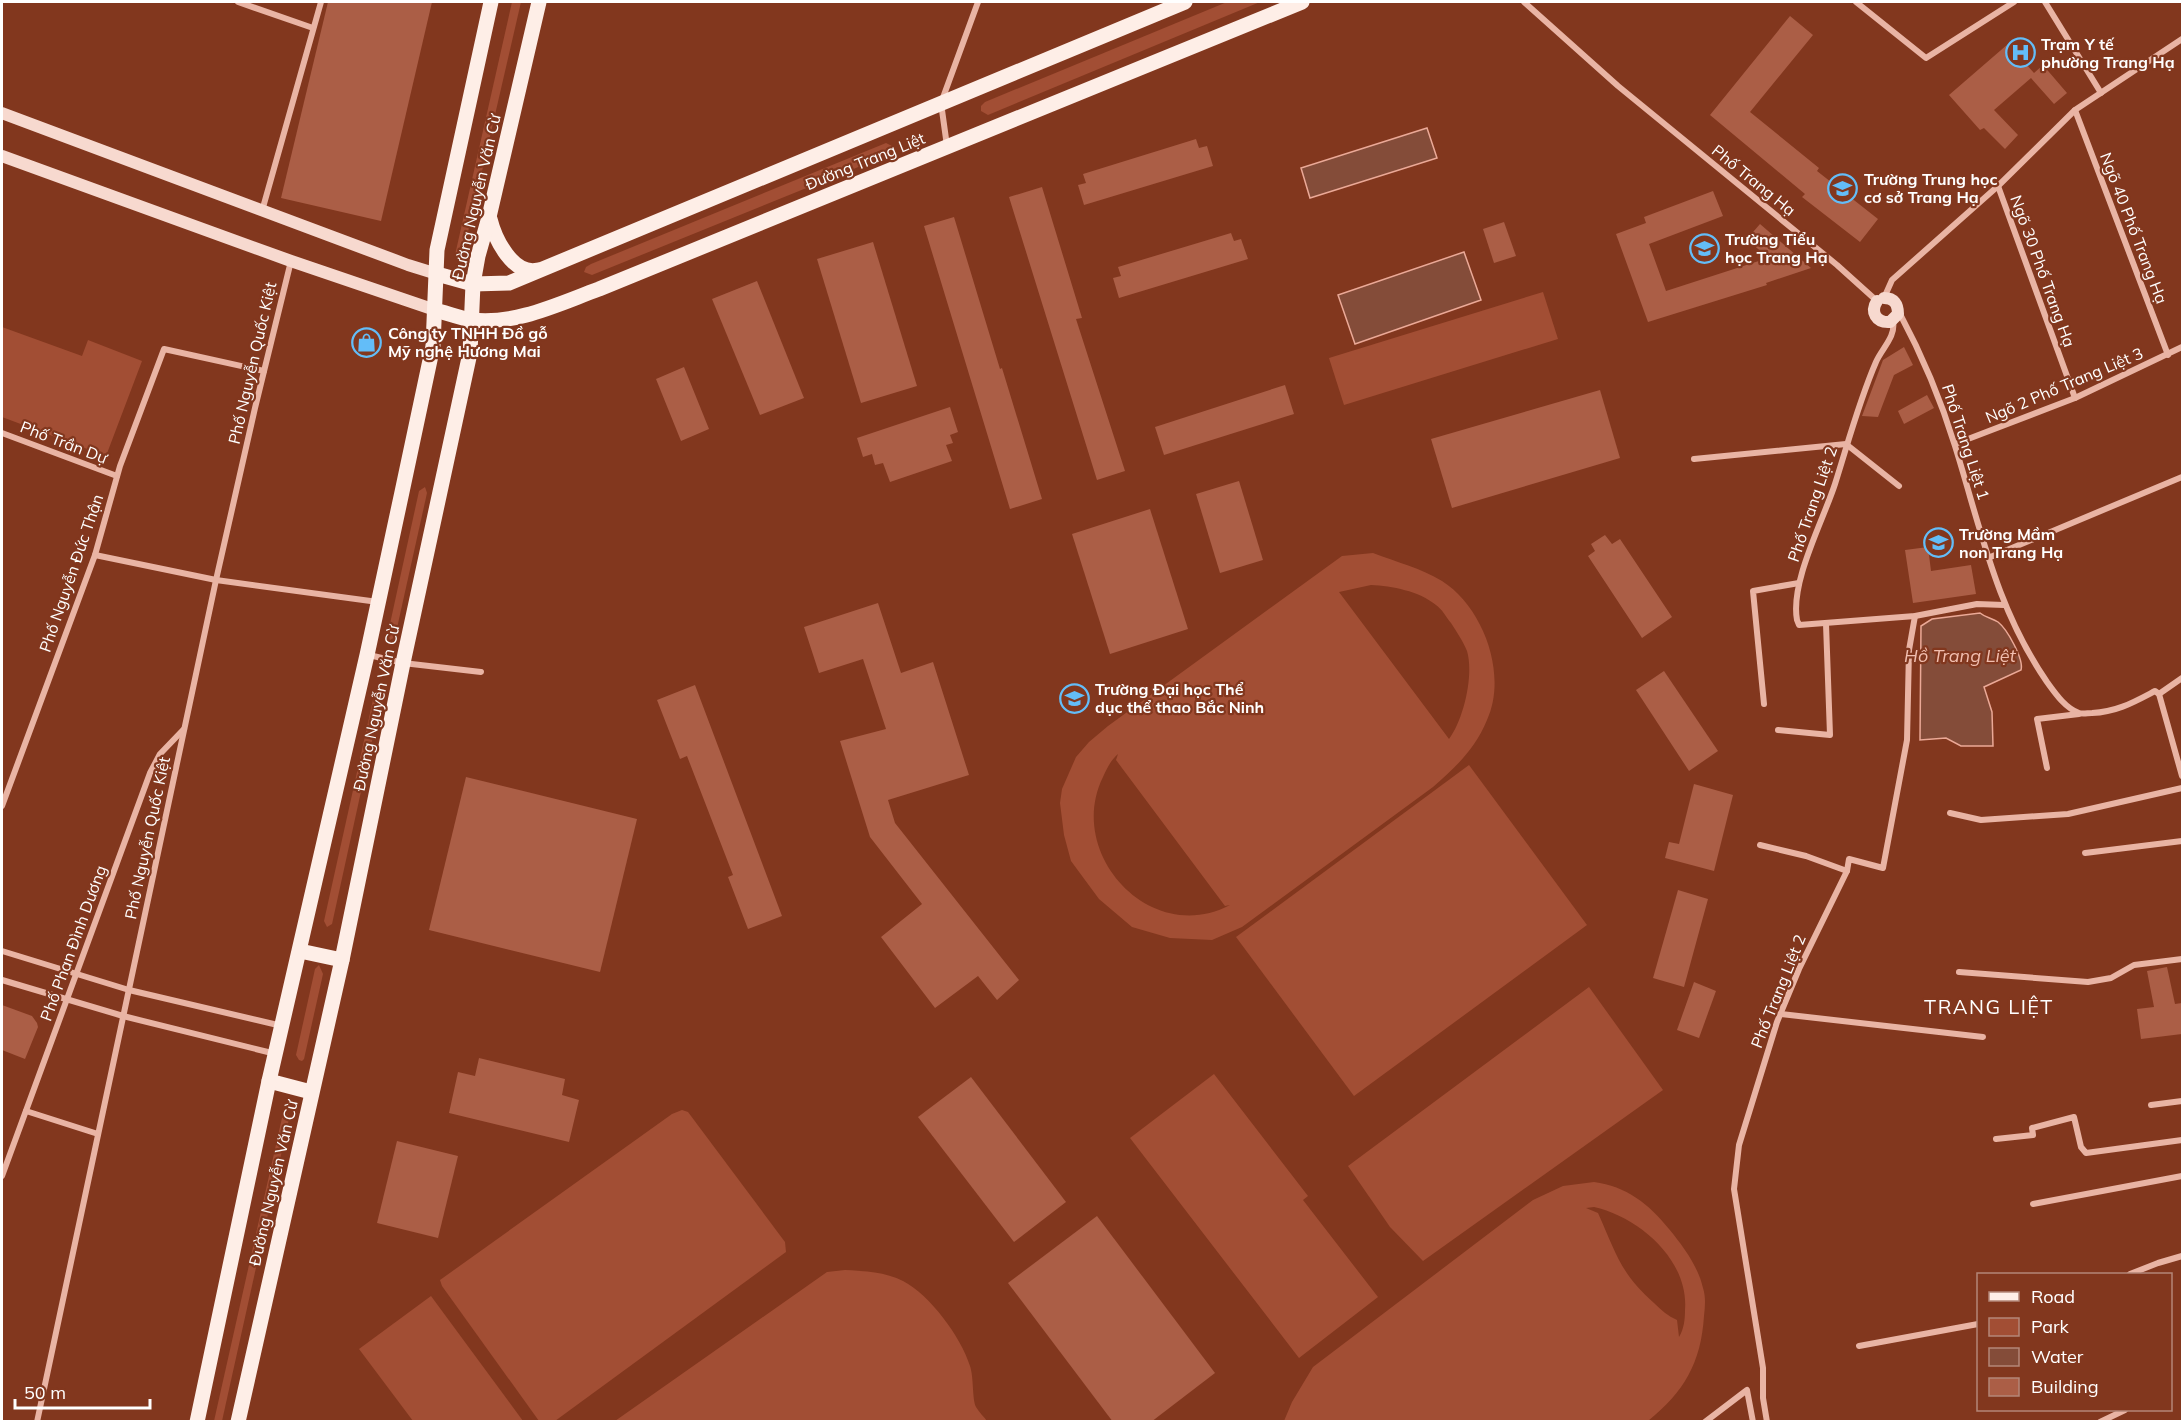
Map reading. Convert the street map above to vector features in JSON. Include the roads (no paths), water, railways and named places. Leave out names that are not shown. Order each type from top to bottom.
[{"type":"main road","name":"Đường Nguyễn Văn Cừ","points":[[197,1422],[269,1081],[367,655],[433,346],[438,247],[491,2]]},
{"type":"main road","name":"Đường Nguyễn Văn Cừ","points":[[238,1422],[342,960],[470,353],[473,284],[478,256],[539,2]]},
{"type":"main road","name":"Đường Trang Liệt","points":[[437,274],[473,284],[509,283],[1185,2]]},
{"type":"main road","name":"Đường Trang Liệt","points":[[435,310],[471,320],[499,321],[535,312],[610,285],[1302,2]]},
{"type":"main road","points":[[489,217],[497,241],[515,263],[525,270],[533,272],[541,270]]},
{"type":"main road","points":[[300,951],[342,960]]},
{"type":"main road","points":[[269,1081],[311,1092]]},
{"type":"street","points":[[238,2],[314,28]]},
{"type":"street","points":[[262,211],[321,2]]},
{"type":"street","points":[[947,147],[940,104],[978,2]]},
{"type":"street","name":"Phố Trang Hạ","points":[[1524,2],[1618,86],[1880,299]]},
{"type":"street","points":[[1856,2],[1926,58],[2014,2]]},
{"type":"street","points":[[2045,2],[2101,93]]},
{"type":"street","points":[[1880,299],[1892,299],[1895,315],[1885,322],[1875,316],[1873,309],[1892,280],[1998,186],[2075,110],[2182,39]]},
{"type":"street","name":"Ngõ 40 Phố Trang Hạ","points":[[2075,110],[2168,355]]},
{"type":"street","points":[[2,113],[437,274]]},
{"type":"street","points":[[2,156],[291,261],[435,310]]},
{"type":"street","name":"Ngõ 30 Phố Trang Hạ","points":[[1998,186],[2075,398]]},
{"type":"street","name":"Phố Nguyễn Quốc Kiệt","points":[[37,1422],[216,580],[291,261]]},
{"type":"street","name":"Phố Trang Liệt 2","points":[[1895,315],[1894,330],[1877,360],[1799,583],[1796,615],[1799,626],[1915,616],[1977,604],[2004,605]]},
{"type":"street","name":"Phố Trang Liệt 1","points":[[1895,315],[1920,350],[1955,444],[2004,605],[2036,665],[2059,699],[2079,714]]},
{"type":"street","name":"Ngõ 2 Phố Trang Liệt 3","points":[[1955,444],[2075,398],[2182,347]]},
{"type":"street","name":"Phố Nguyễn Đức Thận","points":[[2,806],[95,555],[117,476],[164,349],[264,371]]},
{"type":"street","name":"Phố Trần Dự","points":[[2,433],[117,476]]},
{"type":"street","points":[[1694,459],[1846,444],[1899,486]]},
{"type":"street","points":[[1988,558],[2182,477]]},
{"type":"street","points":[[95,555],[216,580],[378,602]]},
{"type":"street","points":[[1764,704],[1754,591],[1799,583]]},
{"type":"street","points":[[1760,845],[1806,856],[1847,871],[1850,859],[1883,867],[1907,740],[1909,650],[1915,616]]},
{"type":"street","points":[[1778,730],[1830,735],[1826,624]]},
{"type":"street","points":[[367,655],[403,663],[481,672]]},
{"type":"street","points":[[2159,694],[2182,678]]},
{"type":"street","points":[[2047,768],[2037,719],[2103,713],[2125,708],[2155,691],[2159,694],[2182,776]]},
{"type":"street","name":"Phố Phan Đình Dương","points":[[2,1176],[150,773],[160,754],[184,729]]},
{"type":"street","points":[[1950,813],[1981,820],[2068,814],[2182,788]]},
{"type":"street","points":[[2085,853],[2182,841]]},
{"type":"street","name":"Phố Trang Liệt 2","points":[[1767,1422],[1763,1398],[1763,1368],[1734,1189],[1739,1145],[1781,1014],[1799,969],[1847,871]]},
{"type":"street","points":[[2,951],[129,990],[283,1026]]},
{"type":"street","points":[[1959,972],[2088,982],[2111,978],[2134,965],[2182,959]]},
{"type":"street","points":[[2,980],[123,1016],[276,1054]]},
{"type":"street","points":[[1781,1014],[1983,1037]]},
{"type":"street","points":[[2151,1105],[2182,1101]]},
{"type":"street","points":[[26,1111],[98,1134]]},
{"type":"street","points":[[1996,1139],[2033,1135],[2032,1128],[2074,1118],[2081,1147],[2086,1154],[2182,1140]]},
{"type":"street","points":[[2033,1204],[2182,1176]]},
{"type":"street","points":[[2135,1273],[2182,1256]]},
{"type":"street","points":[[1859,1346],[1977,1324]]},
{"type":"street","points":[[1706,1422],[1747,1390],[1753,1422]]},
{"type":"street","points":[[2100,1422],[2123,1411]]},
{"type":"water","points":[[1427,128],[1437,158],[1310,198],[1301,168]]},
{"type":"water","points":[[1464,252],[1481,300],[1355,344],[1338,295]]},
{"type":"water","name":"Hồ Trang Liệt","points":[[1980,613],[2002,626],[2014,644],[2021,665],[2021,670],[1984,687],[1992,712],[1993,746],[1961,746],[1946,738],[1920,740],[1921,626],[1932,619]]},
{"type":"place","name":"Trạm Y tế phường Trang Hạ","points":[[2020,53]]},
{"type":"place","name":"Trường Trung học cơ sở Trang Hạ","points":[[1843,188]]},
{"type":"place","name":"Trường Tiểu học Trang Hạ","points":[[1704,248]]},
{"type":"place","name":"Công ty TNHH Đồ gỗ Mỹ nghệ Hương Mai","points":[[367,342]]},
{"type":"place","name":"Trường Mầm non Trang Hạ","points":[[1938,543]]},
{"type":"place","name":"Trường Đại học Thể dục thể thao Bắc Ninh","points":[[1074,698]]},
{"type":"district","name":"TRANG LIỆT","points":[[1989,1006]]}]
